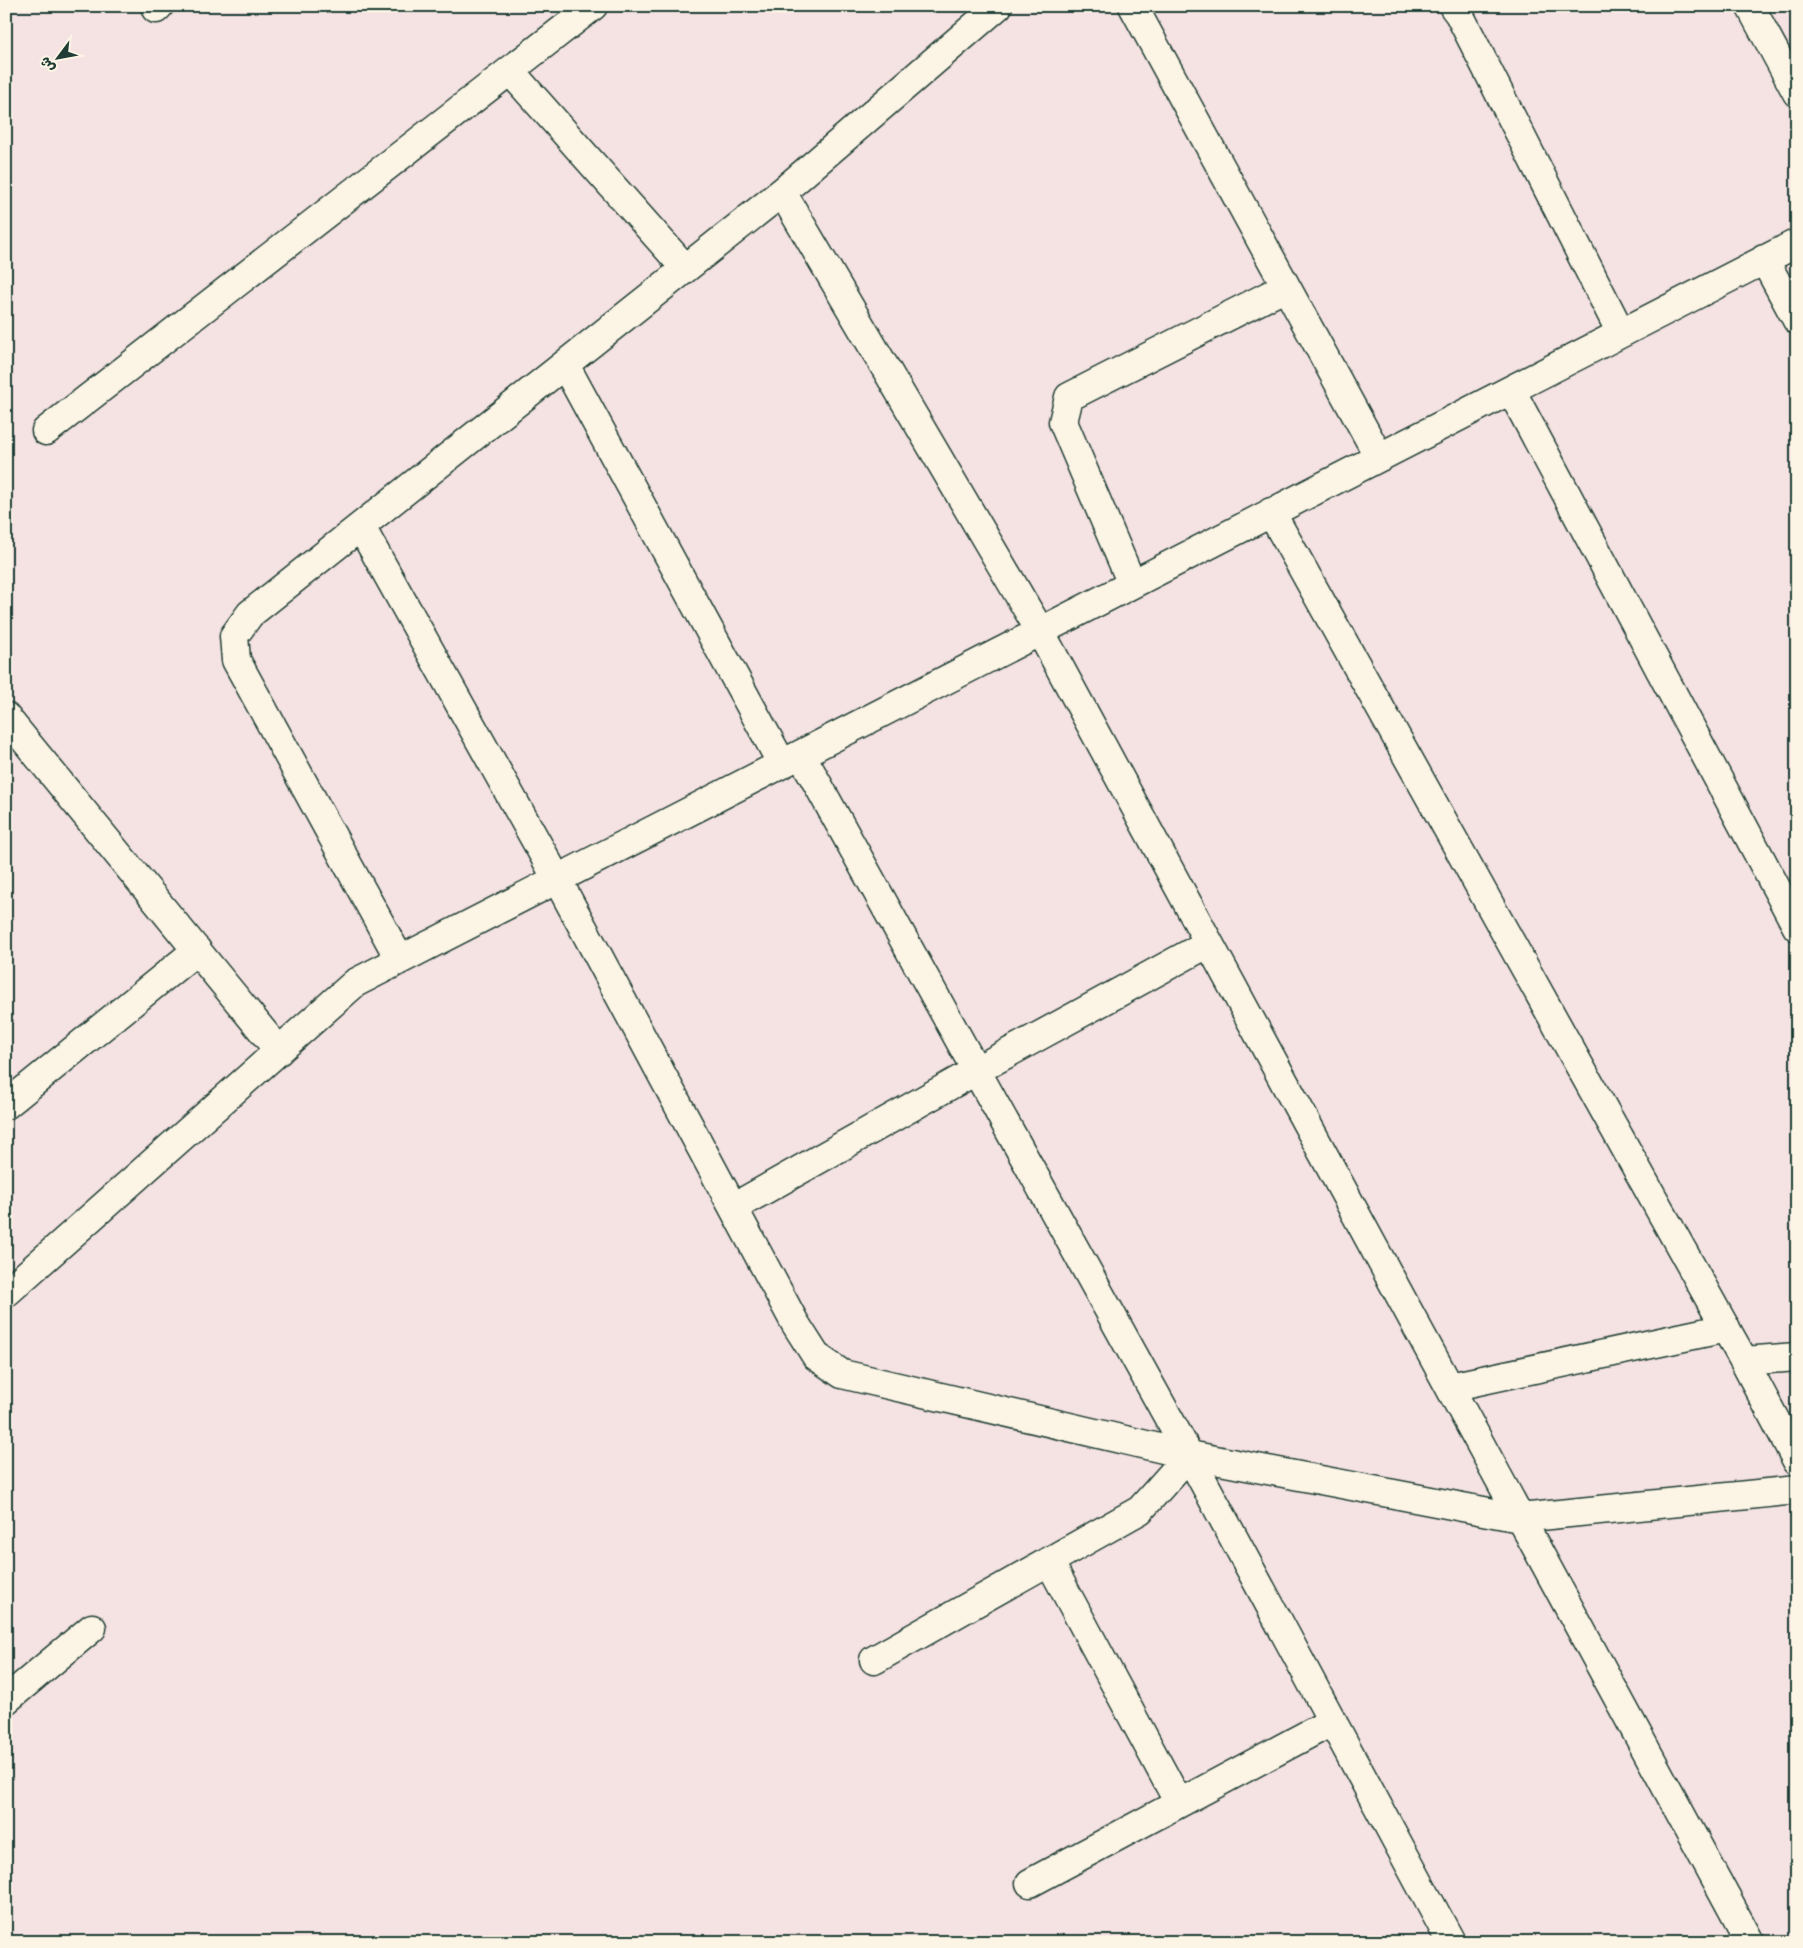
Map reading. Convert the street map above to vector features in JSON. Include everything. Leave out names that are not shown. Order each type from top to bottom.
[{"type":"street","points":[[46,431],[593,6]]},
{"type":"street","points":[[400,960],[236,660],[234,636],[250,614],[782,192],[998,6]]},
{"type":"street","points":[[1133,6],[1379,457]]},
{"type":"street","points":[[1453,6],[1459,14],[1620,333]]},
{"type":"street","points":[[1750,6],[1790,64],[1797,93]]},
{"type":"street","points":[[510,71],[686,268]]},
{"type":"street","points":[[782,192],[1040,631],[1750,1942]]},
{"type":"street","points":[[6,1293],[355,983],[1797,243]]},
{"type":"street","points":[[1764,259],[1797,320]]},
{"type":"street","points":[[1132,584],[1063,422],[1069,397],[1286,287]]},
{"type":"street","points":[[565,365],[792,759],[977,1070],[1189,1455],[1451,1942]]},
{"type":"street","points":[[1511,390],[1797,926]]},
{"type":"street","points":[[1272,512],[1726,1328],[1797,1461]]},
{"type":"street","points":[[360,527],[557,879],[795,1323],[816,1356],[842,1374],[1189,1455],[1520,1518],[1797,1490]]},
{"type":"street","points":[[12,735],[198,950],[279,1051]]},
{"type":"street","points":[[734,1207],[977,1070],[1209,943]]},
{"type":"street","points":[[6,1106],[198,950]]},
{"type":"street","points":[[1450,1387],[1726,1328]]},
{"type":"street","points":[[1744,1362],[1797,1357]]},
{"type":"street","points":[[874,1660],[1140,1510],[1189,1455]]},
{"type":"street","points":[[1049,1561],[1179,1803]]},
{"type":"street","points":[[6,1700],[92,1628]]},
{"type":"street","points":[[1030,1883],[1333,1721]]}]
